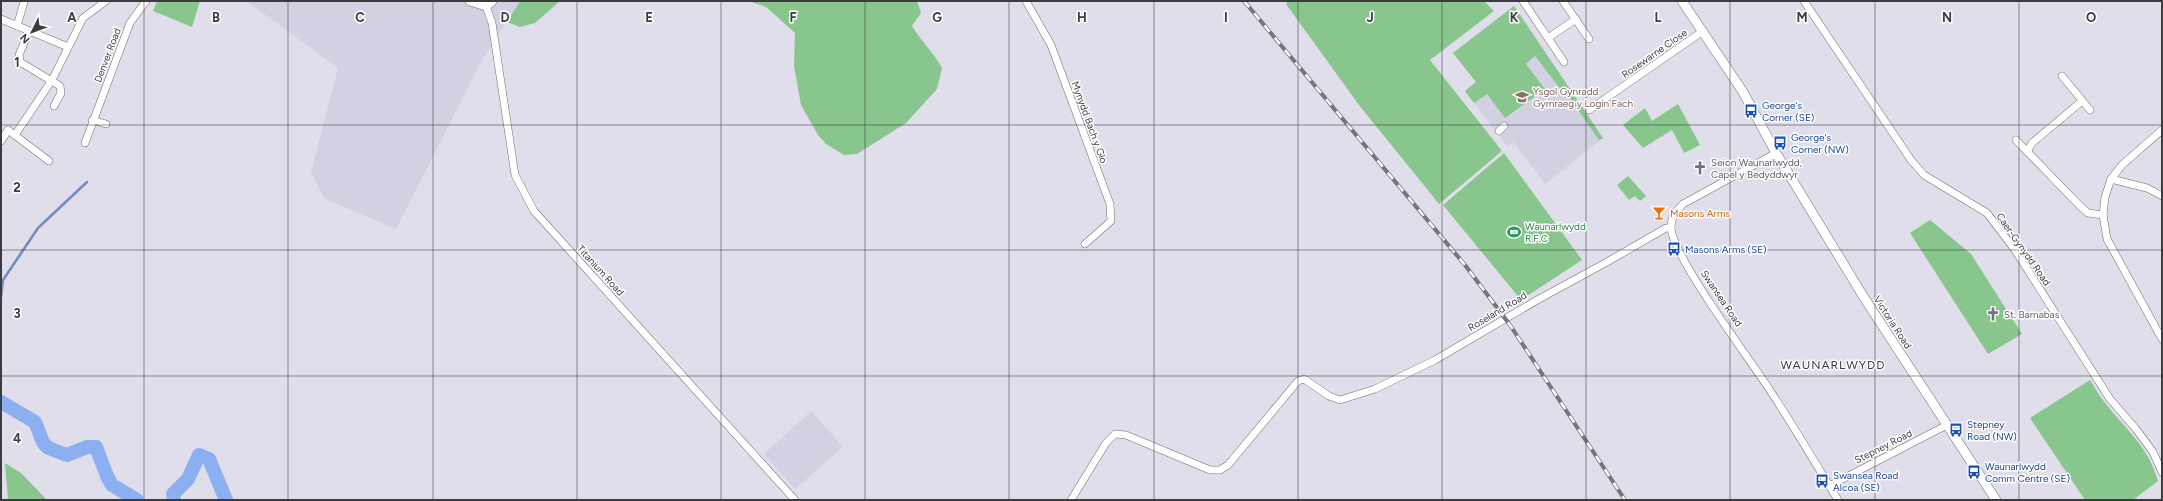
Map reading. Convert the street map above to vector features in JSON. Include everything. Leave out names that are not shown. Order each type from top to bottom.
[{"type":"main road","points":[[470,1],[489,4]]},
{"type":"main road","points":[[1682,1],[1743,92],[1776,153]]},
{"type":"main road","name":"Victoria Road","points":[[1776,153],[1864,296],[1996,500]]},
{"type":"street","points":[[15,135],[52,80],[83,18],[106,1]]},
{"type":"street","name":"Denver Road","points":[[85,143],[92,120],[130,24],[146,1]]},
{"type":"street","name":"Mynydd Bach y Glo","points":[[1026,1],[1051,45],[1110,204],[1111,221],[1085,244]]},
{"type":"street","points":[[1523,1],[1564,62]]},
{"type":"street","points":[[1562,1],[1589,39]]},
{"type":"street","name":"Caer-Gynydd Road","points":[[1804,1],[1910,160],[1924,175],[1987,213],[2024,263],[2110,399],[2136,429],[2153,452],[2162,472]]},
{"type":"street","points":[[17,26],[24,2]]},
{"type":"street","name":"Titanium Road","points":[[489,4],[515,175],[534,211],[795,500]]},
{"type":"street","points":[[1,19],[68,47]]},
{"type":"street","points":[[1548,38],[1576,20]]},
{"type":"street","points":[[29,31],[19,55],[20,62],[27,68],[52,80],[60,86],[61,90],[54,106]]},
{"type":"street","name":"Rosewarne Close","points":[[1589,110],[1599,108],[1703,31]]},
{"type":"street","points":[[2062,76],[2090,110]]},
{"type":"street","points":[[2027,152],[2032,144],[2082,101]]},
{"type":"street","points":[[92,120],[106,124]]},
{"type":"street","points":[[1,141],[8,130],[50,160]]},
{"type":"street","points":[[2162,130],[2122,165],[2112,179],[2105,197],[2103,215],[2107,238],[2162,339]]},
{"type":"street","points":[[2016,140],[2088,213],[2103,215]]},
{"type":"street","points":[[1671,228],[1673,215],[1683,204],[1776,153]]},
{"type":"street","points":[[2112,179],[2147,188],[2162,196]]},
{"type":"street","name":"Roseland Road","points":[[1071,500],[1106,443],[1115,434],[1126,435],[1210,470],[1220,470],[1228,465],[1298,380],[1304,379],[1330,396],[1340,400],[1375,389],[1435,360],[1539,299],[1666,228],[1671,228]]},
{"type":"street","name":"Swansea Road","points":[[1671,228],[1675,242],[1691,272],[1771,392],[1838,500]]},
{"type":"street","name":"Stepney Road","points":[[1829,486],[1947,425]]},
{"type":"shaded area","points":[[246,1],[520,1],[482,60],[396,229],[324,198],[311,172],[338,68]]},
{"type":"shaded area","name":"Ysgol Gynradd Gymraeg y Login Fach","points":[[1514,6],[1603,138],[1545,184],[1513,142],[1507,146],[1465,91],[1476,82],[1453,53]]},
{"type":"shaded area","points":[[811,411],[843,447],[795,489],[764,454]]},
{"type":"green space","points":[[157,1],[200,1],[192,27],[153,11]]},
{"type":"green space","points":[[520,1],[560,1],[535,23],[520,27],[507,22]]},
{"type":"green space","points":[[749,1],[917,1],[921,13],[912,26],[942,68],[937,89],[906,123],[857,154],[844,155],[826,144],[818,135],[801,105],[794,66],[795,33],[766,7]]},
{"type":"green space","points":[[1288,1],[1484,1],[1494,11],[1430,60],[1502,151],[1439,204],[1359,105],[1286,4]]},
{"type":"green space","points":[[1514,6],[1603,138],[1599,140],[1567,94],[1565,95],[1535,56],[1526,64],[1545,89],[1505,118],[1487,94],[1474,103],[1465,91],[1476,82],[1453,53]]},
{"type":"green space","points":[[1678,104],[1700,145],[1684,153],[1672,130],[1643,148],[1623,125],[1645,108],[1652,121]]},
{"type":"green space","name":"Waunarlwydd R.F.C","points":[[1504,153],[1582,260],[1521,300],[1443,205]]},
{"type":"green space","points":[[1628,176],[1646,196],[1640,201],[1635,196],[1629,200],[1617,185]]},
{"type":"green space","points":[[1930,220],[1971,254],[2022,334],[1988,354],[1910,233]]},
{"type":"green space","points":[[2090,380],[2104,401],[2143,448],[2154,469],[2158,481],[2133,500],[2085,500],[2030,418]]},
{"type":"green space","points":[[5,463],[21,473],[47,500],[8,500]]},
{"type":"waterway","points":[[1,297],[3,280],[38,228],[87,182]]},
{"type":"waterway","points":[[1,402],[35,422],[42,441],[51,449],[67,455],[87,447],[96,447],[112,485],[137,500]]},
{"type":"waterway","points":[[174,500],[173,494],[188,479],[199,455],[209,459],[226,500]]},
{"type":"railway","points":[[1244,1],[1465,265],[1510,325],[1625,500]]},
{"type":"place","name":"Ysgol Gynradd Gymraeg y Login Fach","points":[[1522,97]]},
{"type":"place","name":"George's Corner (SE)","points":[[1751,111]]},
{"type":"place","name":"George's Corner (NW)","points":[[1780,143]]},
{"type":"place","name":"Seion Waunarlwydd, Capel y Bedyddwyr","points":[[1700,168]]},
{"type":"place","name":"Masons Arms","points":[[1659,213]]},
{"type":"place","name":"Waunarlwydd R.F.C","points":[[1514,232]]},
{"type":"place","name":"Masons Arms (SE)","points":[[1674,249]]},
{"type":"place","name":"St. Barnabas","points":[[1993,314]]},
{"type":"place","name":"Stepney Road (NW)","points":[[1956,430]]},
{"type":"place","name":"Waunarlwydd Comm Centre (SE)","points":[[1974,472]]},
{"type":"place","name":"Swansea Road Alcoa (SE)","points":[[1822,481]]},
{"type":"district","name":"WAUNARLWYDD","points":[[1833,365]]}]
